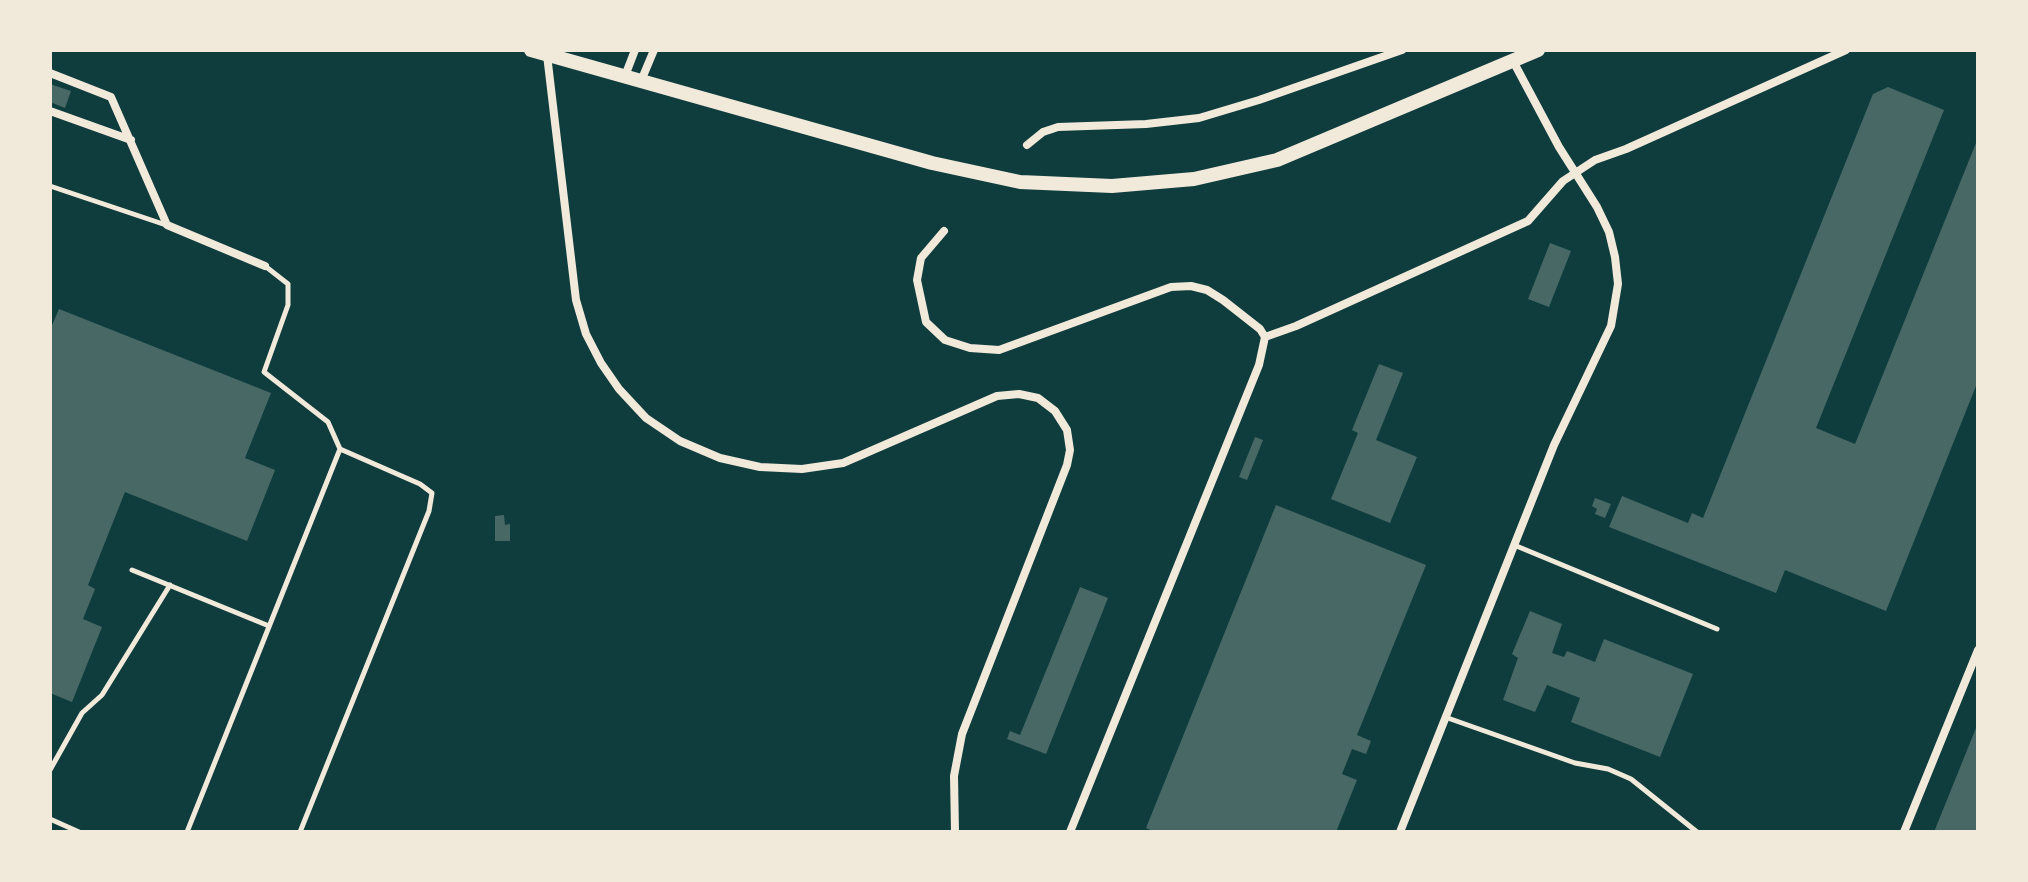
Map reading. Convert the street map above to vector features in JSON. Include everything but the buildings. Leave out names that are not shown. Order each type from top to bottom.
[{"type":"main road","points":[[531,50],[932,163],[1020,182],[1112,186],[1194,179],[1277,160],[1538,50]]},
{"type":"street","points":[[547,50],[576,300],[586,334],[601,363],[619,389],[646,418],[680,441],[720,458],[760,467],[802,469],[843,463],[997,396],[1019,394],[1038,398],[1055,411],[1067,430],[1070,450],[1067,465],[962,734],[954,776],[955,832]]},
{"type":"street","points":[[625,76],[635,50]]},
{"type":"street","points":[[641,81],[654,50]]},
{"type":"street","points":[[1027,145],[1043,132],[1058,127],[1146,124],[1199,118],[1402,50]]},
{"type":"street","points":[[1265,337],[1296,326],[1528,221],[1563,181],[1595,160],[1846,50]]},
{"type":"street","points":[[1400,832],[1554,445],[1611,326],[1618,284],[1609,232],[1513,61]]},
{"type":"street","points":[[50,73],[111,97],[167,225],[265,266]]},
{"type":"street","points":[[50,111],[131,140]]},
{"type":"street","points":[[944,231],[921,258],[917,280],[926,322],[945,340],[970,348],[999,350],[1171,287],[1191,286],[1207,290],[1223,300],[1260,329],[1265,337],[1259,365],[1070,832]]},
{"type":"street","points":[[1904,832],[1978,650]]},
{"type":"lane","points":[[50,186],[167,225]]},
{"type":"lane","points":[[265,266],[288,284],[288,305],[264,372],[328,422],[340,449],[420,484],[432,493],[429,511],[300,832]]},
{"type":"lane","points":[[187,832],[340,449]]},
{"type":"lane","points":[[1513,544],[1717,629]]},
{"type":"lane","points":[[132,570],[269,626]]},
{"type":"lane","points":[[50,770],[82,713],[102,695],[170,585]]},
{"type":"lane","points":[[1445,717],[1575,763],[1608,769],[1631,779],[1697,832]]},
{"type":"lane","points":[[50,819],[79,832]]}]
